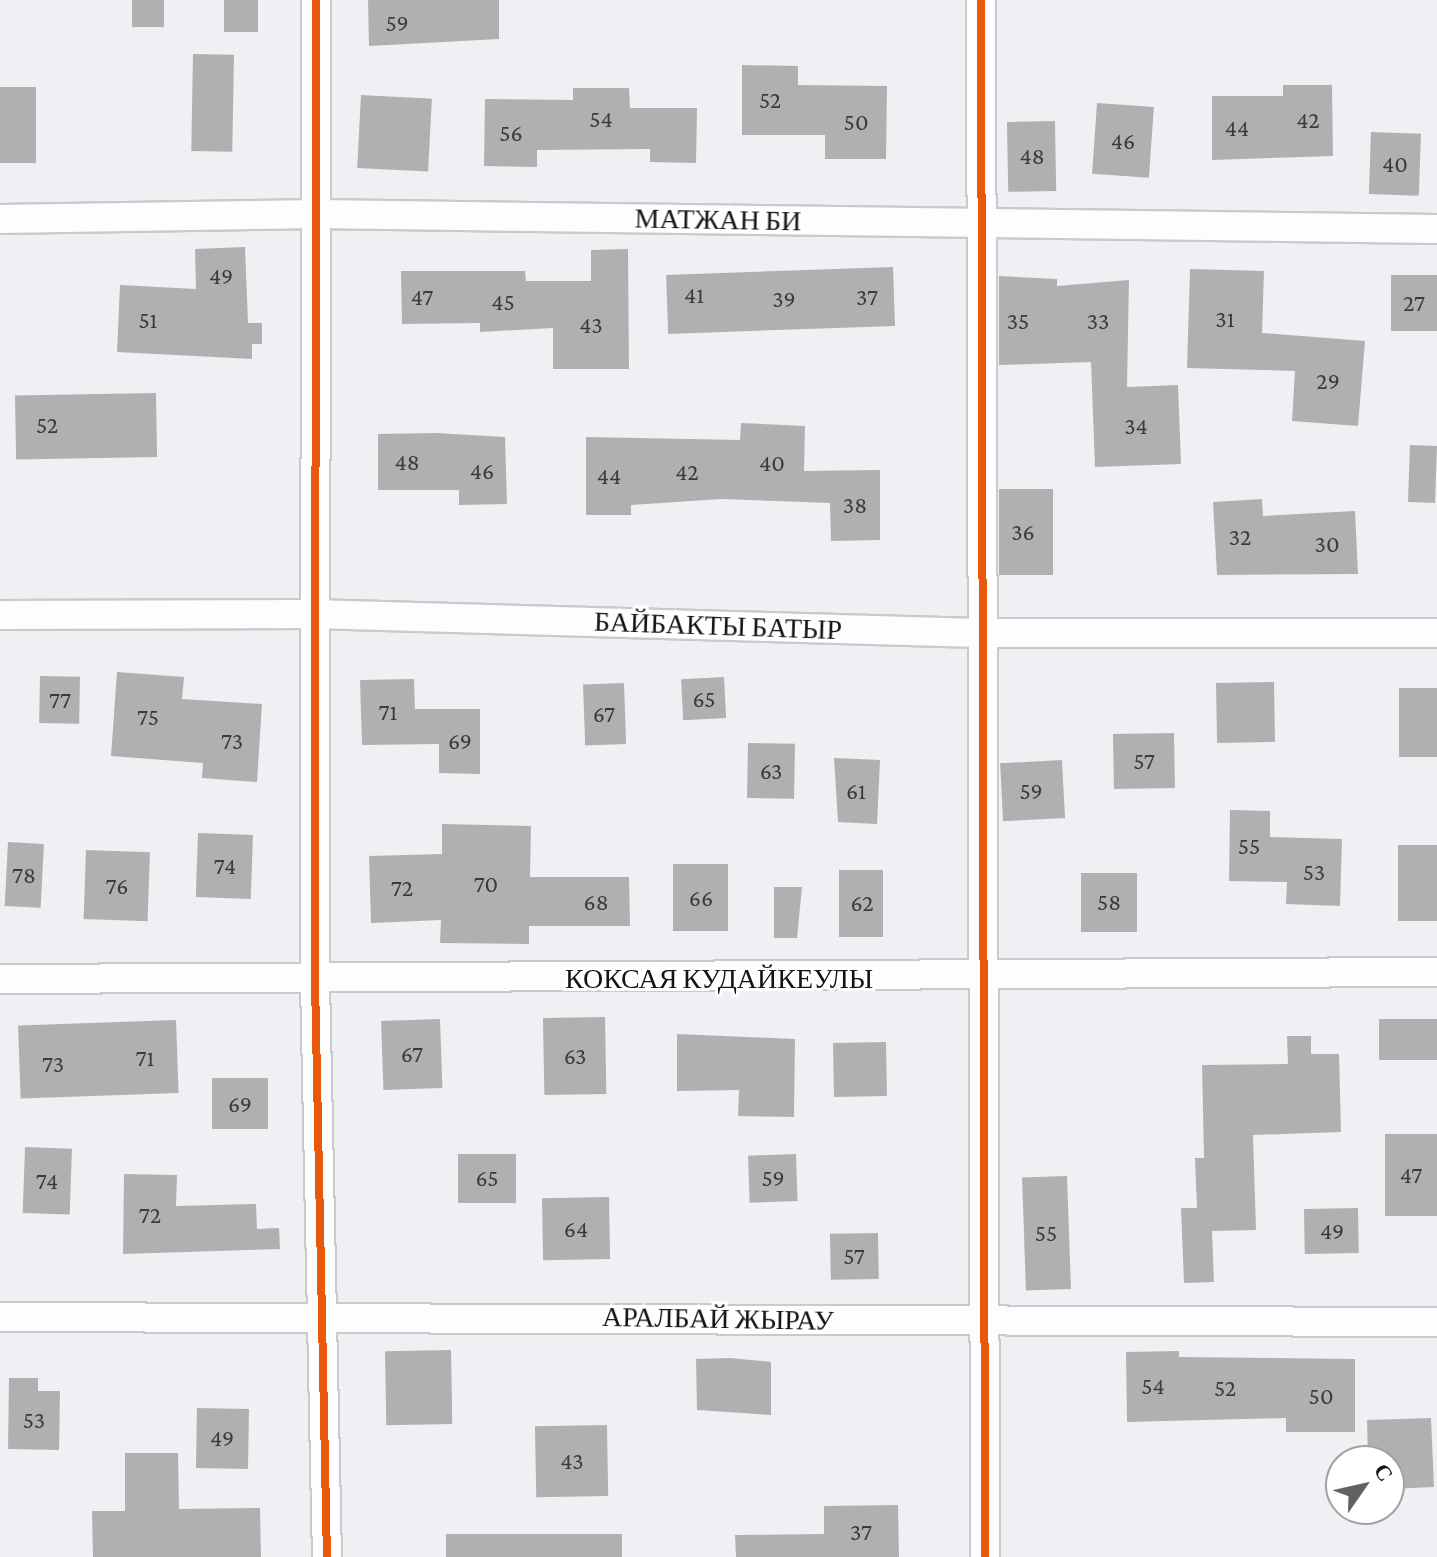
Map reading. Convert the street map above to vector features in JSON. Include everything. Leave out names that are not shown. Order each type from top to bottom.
[{"type":"street","points":[[316,0],[315,981],[319,1313],[327,1557]]},
{"type":"street","points":[[981,0],[979,633],[985,1557]]},
{"type":"street","name":"МАТЖАН БИ","points":[[0,219],[317,214],[1437,229]]},
{"type":"street","name":"БАЙБАКТЫ БАТЫР","points":[[0,615],[313,614],[979,633],[1437,633]]},
{"type":"street","name":"КОКСАЯ КУДАЙКЕУЛЫ","points":[[0,979],[315,981],[1437,972]]},
{"type":"street","name":"АРАЛБАЙ ЖЫРАУ","points":[[0,1317],[319,1313],[985,1323],[1437,1322]]},
{"type":"building","points":[[132,0],[164,0],[164,27],[132,27]]},
{"type":"building","points":[[224,0],[258,0],[258,32],[224,32]]},
{"type":"building","points":[[368,0],[499,0],[499,39],[369,46]]},
{"type":"building","points":[[193,54],[234,55],[232,152],[191,151]]},
{"type":"building","points":[[742,65],[798,66],[798,85],[887,86],[886,159],[825,159],[825,135],[742,135]]},
{"type":"building","points":[[1283,85],[1332,85],[1333,156],[1212,160],[1212,96],[1283,96]]},
{"type":"building","points":[[0,87],[36,87],[36,163],[0,163]]},
{"type":"building","points":[[573,88],[629,88],[630,108],[697,108],[696,163],[650,162],[650,149],[537,150],[537,167],[484,166],[485,99],[573,100]]},
{"type":"building","points":[[361,95],[432,99],[428,172],[357,168]]},
{"type":"building","points":[[1097,103],[1154,107],[1149,178],[1092,174]]},
{"type":"building","points":[[1055,121],[1056,191],[1008,192],[1007,122]]},
{"type":"building","points":[[1371,132],[1421,134],[1419,196],[1369,194]]},
{"type":"building","points":[[245,247],[248,323],[262,323],[262,344],[252,344],[252,359],[117,352],[120,285],[196,289],[195,249]]},
{"type":"building","points":[[628,249],[629,369],[553,369],[553,328],[480,332],[480,323],[402,324],[401,271],[525,271],[526,281],[591,281],[591,250]]},
{"type":"building","points":[[893,267],[895,326],[668,334],[666,275]]},
{"type":"building","points":[[1190,269],[1264,271],[1262,333],[1365,341],[1358,426],[1292,421],[1295,371],[1187,368]]},
{"type":"building","points":[[1391,275],[1437,275],[1437,331],[1391,331]]},
{"type":"building","points":[[999,276],[1057,279],[1057,286],[1129,280],[1127,387],[1178,385],[1181,464],[1095,467],[1091,362],[999,365]]},
{"type":"building","points":[[156,393],[157,457],[16,459],[15,395]]},
{"type":"building","points":[[741,423],[805,426],[804,471],[880,470],[880,540],[831,541],[830,503],[721,499],[631,505],[631,515],[586,515],[586,437],[740,440]]},
{"type":"building","points":[[378,434],[505,437],[507,504],[459,505],[459,490],[378,490]]},
{"type":"building","points":[[1410,445],[1437,446],[1435,503],[1408,502]]},
{"type":"building","points":[[999,489],[1053,489],[1053,575],[999,575]]},
{"type":"building","points":[[1262,499],[1263,516],[1355,511],[1358,574],[1217,575],[1213,502]]},
{"type":"building","points":[[117,672],[184,677],[182,699],[262,704],[257,782],[202,778],[203,763],[111,756]]},
{"type":"building","points":[[40,676],[80,677],[79,724],[39,723]]},
{"type":"building","points":[[724,677],[726,718],[683,720],[681,679]]},
{"type":"building","points":[[414,679],[415,709],[480,709],[480,774],[439,773],[439,744],[362,745],[360,680]]},
{"type":"building","points":[[1274,682],[1275,742],[1217,743],[1216,683]]},
{"type":"building","points":[[624,683],[626,744],[585,745],[583,684]]},
{"type":"building","points":[[1399,688],[1437,688],[1437,757],[1399,757]]},
{"type":"building","points":[[1174,733],[1175,788],[1114,789],[1113,734]]},
{"type":"building","points":[[748,743],[795,744],[794,799],[747,798]]},
{"type":"building","points":[[834,758],[880,760],[877,824],[838,822]]},
{"type":"building","points":[[1062,760],[1065,818],[1003,821],[1000,763]]},
{"type":"building","points":[[1230,810],[1270,811],[1270,837],[1342,839],[1340,906],[1286,904],[1287,882],[1229,881]]},
{"type":"building","points":[[442,824],[531,826],[530,877],[629,877],[630,926],[529,926],[529,944],[440,943],[441,920],[371,923],[369,856],[442,854]]},
{"type":"building","points":[[198,833],[253,835],[251,899],[196,897]]},
{"type":"building","points":[[8,842],[44,844],[41,908],[5,906]]},
{"type":"building","points":[[1398,845],[1437,845],[1437,921],[1398,921]]},
{"type":"building","points":[[86,850],[150,852],[148,921],[84,919]]},
{"type":"building","points":[[673,864],[728,864],[728,931],[673,931]]},
{"type":"building","points":[[839,870],[883,870],[883,937],[839,937]]},
{"type":"building","points":[[1081,873],[1137,873],[1137,932],[1081,932]]},
{"type":"building","points":[[774,887],[802,887],[797,938],[774,938]]},
{"type":"building","points":[[605,1017],[606,1094],[544,1095],[543,1018]]},
{"type":"building","points":[[440,1019],[442,1088],[383,1090],[381,1021]]},
{"type":"building","points":[[1379,1019],[1437,1019],[1437,1060],[1379,1060]]},
{"type":"building","points":[[176,1020],[179,1093],[21,1098],[18,1026]]},
{"type":"building","points":[[677,1034],[795,1039],[794,1117],[738,1116],[739,1090],[677,1091]]},
{"type":"building","points":[[1287,1036],[1311,1036],[1311,1054],[1339,1054],[1341,1132],[1253,1135],[1256,1230],[1212,1231],[1214,1282],[1184,1283],[1181,1208],[1197,1208],[1195,1158],[1204,1158],[1202,1065],[1288,1064]]},
{"type":"building","points":[[886,1042],[887,1096],[834,1097],[833,1043]]},
{"type":"building","points":[[212,1078],[268,1078],[268,1129],[212,1129]]},
{"type":"building","points":[[1385,1134],[1437,1134],[1437,1216],[1385,1216]]},
{"type":"building","points":[[25,1147],[72,1149],[70,1215],[23,1213]]},
{"type":"building","points":[[458,1154],[516,1154],[516,1203],[458,1203]]},
{"type":"building","points":[[796,1154],[798,1201],[750,1203],[748,1156]]},
{"type":"building","points":[[124,1174],[177,1175],[176,1206],[256,1204],[257,1229],[279,1228],[280,1249],[123,1254]]},
{"type":"building","points":[[1067,1176],[1071,1289],[1026,1291],[1022,1178]]},
{"type":"building","points":[[609,1197],[610,1259],[543,1260],[542,1198]]},
{"type":"building","points":[[1358,1208],[1359,1253],[1305,1254],[1304,1209]]},
{"type":"building","points":[[878,1233],[879,1279],[831,1280],[830,1234]]},
{"type":"building","points":[[451,1350],[452,1424],[386,1425],[385,1351]]},
{"type":"building","points":[[1179,1351],[1179,1357],[1355,1359],[1355,1432],[1286,1432],[1286,1418],[1127,1422],[1126,1352]]},
{"type":"building","points":[[696,1359],[771,1362],[771,1415],[697,1410]]},
{"type":"building","points":[[9,1378],[38,1378],[38,1391],[60,1391],[59,1450],[8,1449]]},
{"type":"building","points":[[197,1408],[249,1409],[248,1469],[196,1468]]},
{"type":"building","points":[[1431,1418],[1434,1487],[1405,1488],[1405,1445],[1368,1445],[1367,1420]]},
{"type":"building","points":[[607,1425],[608,1496],[536,1497],[535,1426]]},
{"type":"building","points":[[125,1453],[178,1453],[179,1509],[260,1508],[261,1557],[93,1557],[92,1511],[125,1511]]},
{"type":"building","points":[[898,1505],[899,1557],[736,1557],[735,1535],[824,1534],[824,1506]]},
{"type":"building","points":[[446,1534],[622,1534],[622,1557],[446,1557]]},
{"type":"cycle path","points":[[316,0],[315,981],[327,1557]]},
{"type":"cycle path","points":[[981,0],[985,1557]]}]
